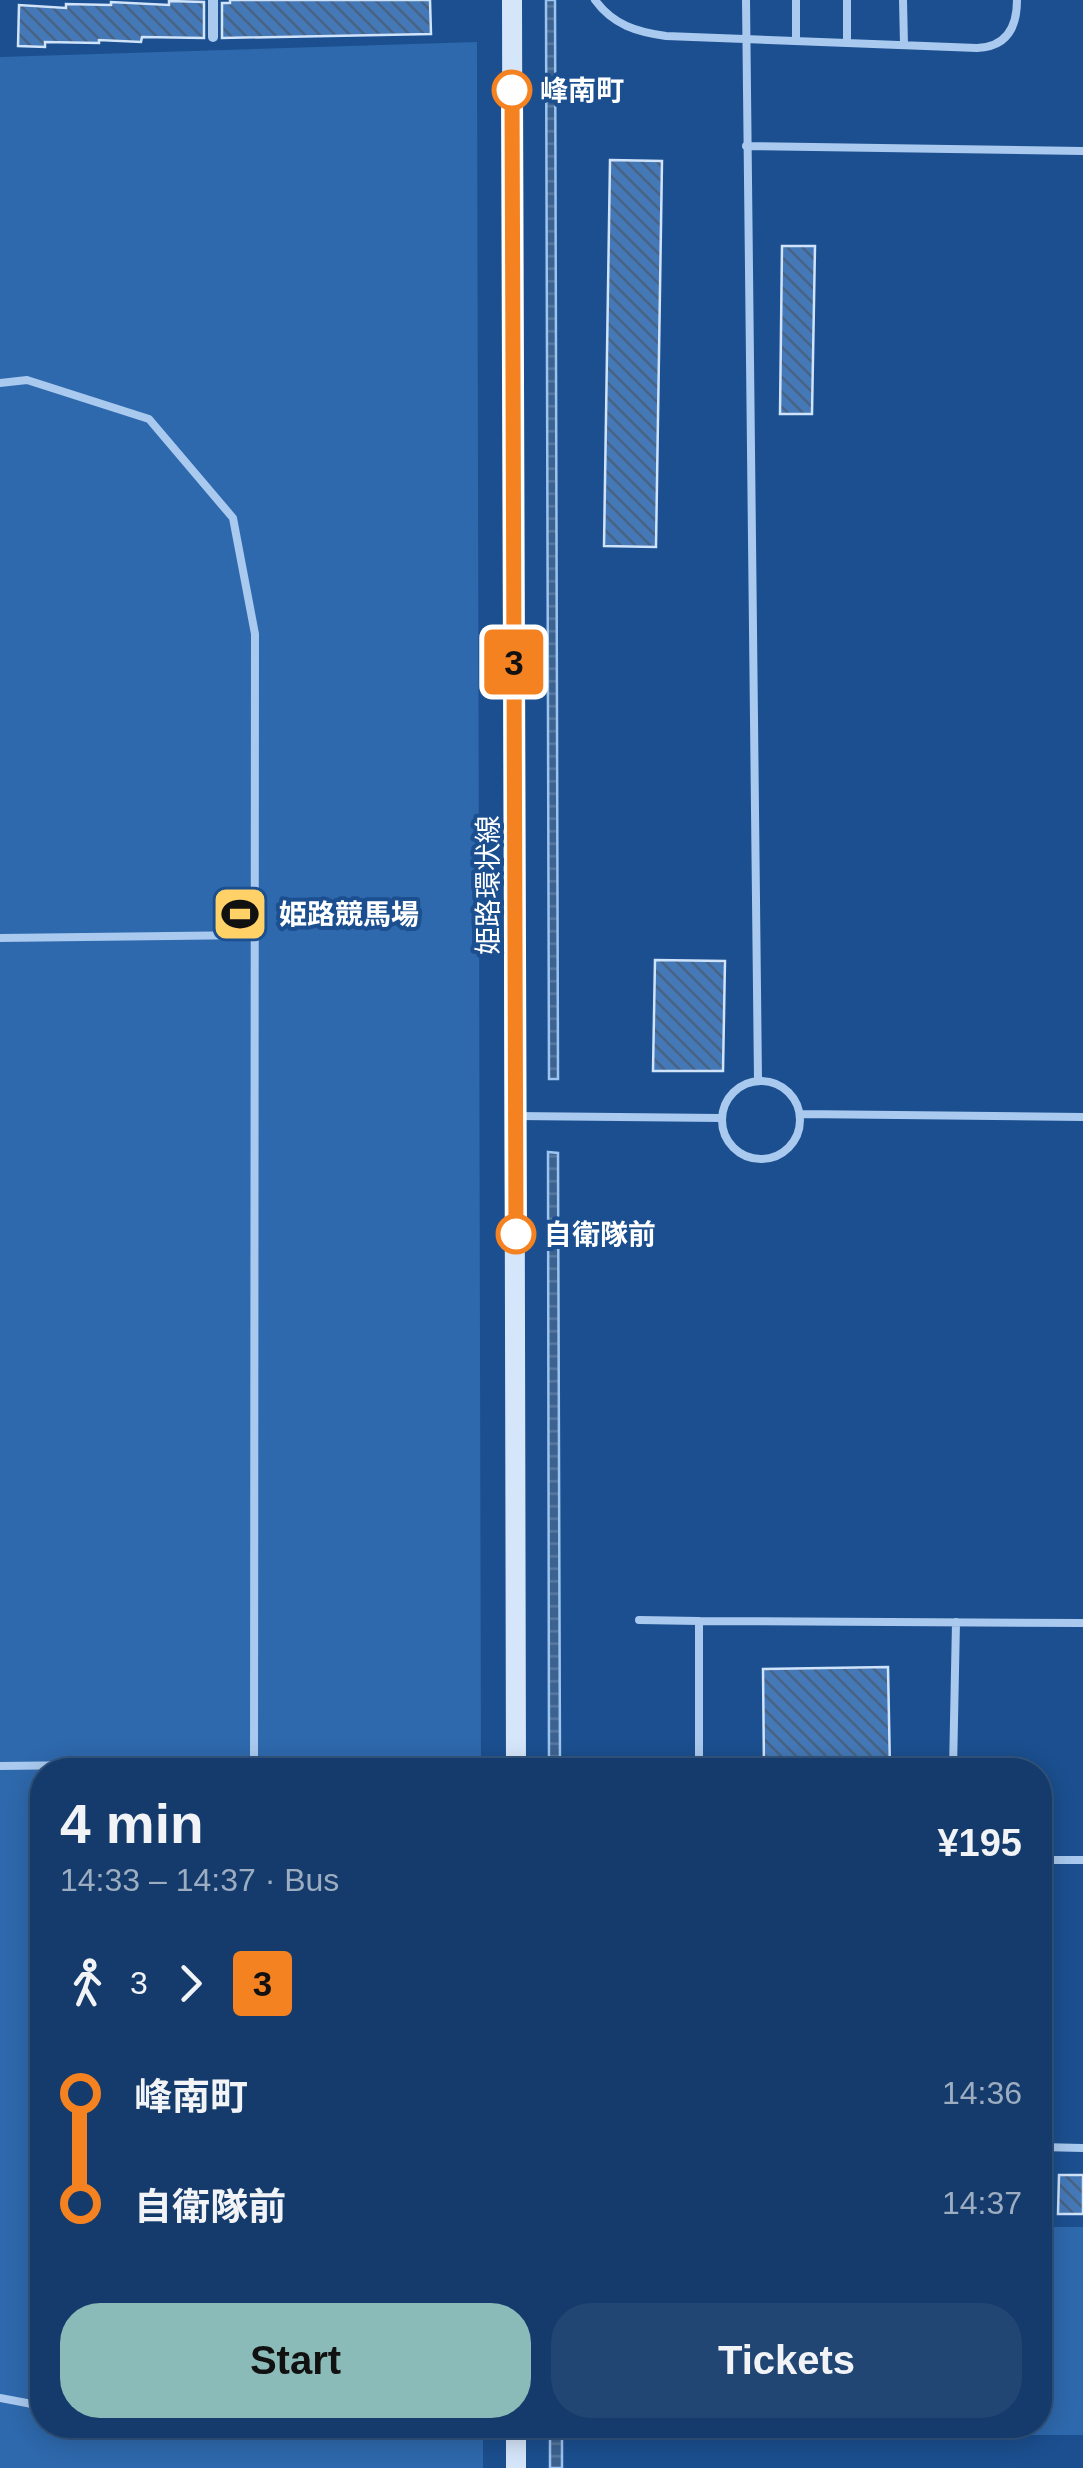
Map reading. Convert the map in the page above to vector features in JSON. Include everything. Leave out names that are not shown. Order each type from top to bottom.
[{"type":"main road","name":"姫路環状線","points":[[512,0],[516,1758]]},
{"type":"main road","points":[[516,2438],[516,2468]]},
{"type":"street","points":[[213,0],[213,37]]},
{"type":"lane","points":[[746,0],[758,1080]]},
{"type":"lane","points":[[796,0],[796,41]]},
{"type":"lane","points":[[847,43],[848,0]]},
{"type":"lane","points":[[904,0],[904,45]]},
{"type":"lane","points":[[600,2],[614,21],[638,32],[978,48],[1008,38],[1015,26],[1017,0]]},
{"type":"lane","points":[[746,146],[1083,152]]},
{"type":"lane","points":[[0,383],[26,380],[149,419],[233,518],[256,634],[254,1758]]},
{"type":"lane","points":[[0,938],[255,935]]},
{"type":"lane","points":[[758,1080],[777,1084],[792,1096],[800,1114],[799,1132],[789,1148],[772,1158],[754,1159],[737,1152],[725,1136],[721,1118],[727,1100],[740,1086],[758,1080]]},
{"type":"lane","points":[[800,1114],[1083,1117]]},
{"type":"lane","points":[[516,1116],[721,1118]]},
{"type":"lane","points":[[639,1620],[1083,1622]]},
{"type":"lane","points":[[699,1621],[700,1758]]},
{"type":"lane","points":[[953,1758],[956,1622]]},
{"type":"lane","points":[[0,1766],[30,1766]]},
{"type":"lane","points":[[1052,1860],[1083,1860]]},
{"type":"lane","points":[[1052,2147],[1083,2148]]},
{"type":"lane","points":[[0,2398],[30,2404]]},
{"type":"shaded area","points":[[546,0],[555,0],[558,1079],[549,1079]]},
{"type":"shaded area","name":"姫路競馬場","points":[[477,42],[481,1758],[30,1758],[30,2438],[483,2438],[483,2468],[0,2468],[0,57]]},
{"type":"shaded area","points":[[548,1152],[558,1153],[560,1758],[549,1758]]},
{"type":"shaded area","points":[[1052,2227],[1083,2227],[1083,2435],[1052,2435]]},
{"type":"shaded area","points":[[550,2438],[562,2438],[562,2468],[550,2468]]},
{"type":"building","points":[[430,0],[431,34],[222,38],[222,3]]},
{"type":"building","points":[[169,1],[204,2],[204,38],[142,37],[141,42],[99,40],[18,46],[19,5],[66,8],[66,4],[111,2],[169,5]]},
{"type":"building","points":[[610,160],[662,161],[656,547],[604,546]]},
{"type":"building","points":[[782,246],[815,246],[812,414],[780,414]]},
{"type":"building","points":[[655,960],[725,961],[723,1071],[653,1071]]},
{"type":"building","points":[[888,1667],[890,1758],[764,1758],[763,1669]]},
{"type":"building","points":[[1059,2175],[1083,2175],[1083,2214],[1058,2214]]},
{"type":"bus line","name":"3","points":[[512,90],[516,1234]]},
{"type":"place","name":"峰南町","points":[[512,90]]},
{"type":"place","name":"姫路競馬場","points":[[240,914]]},
{"type":"place","name":"自衛隊前","points":[[516,1234]]}]
